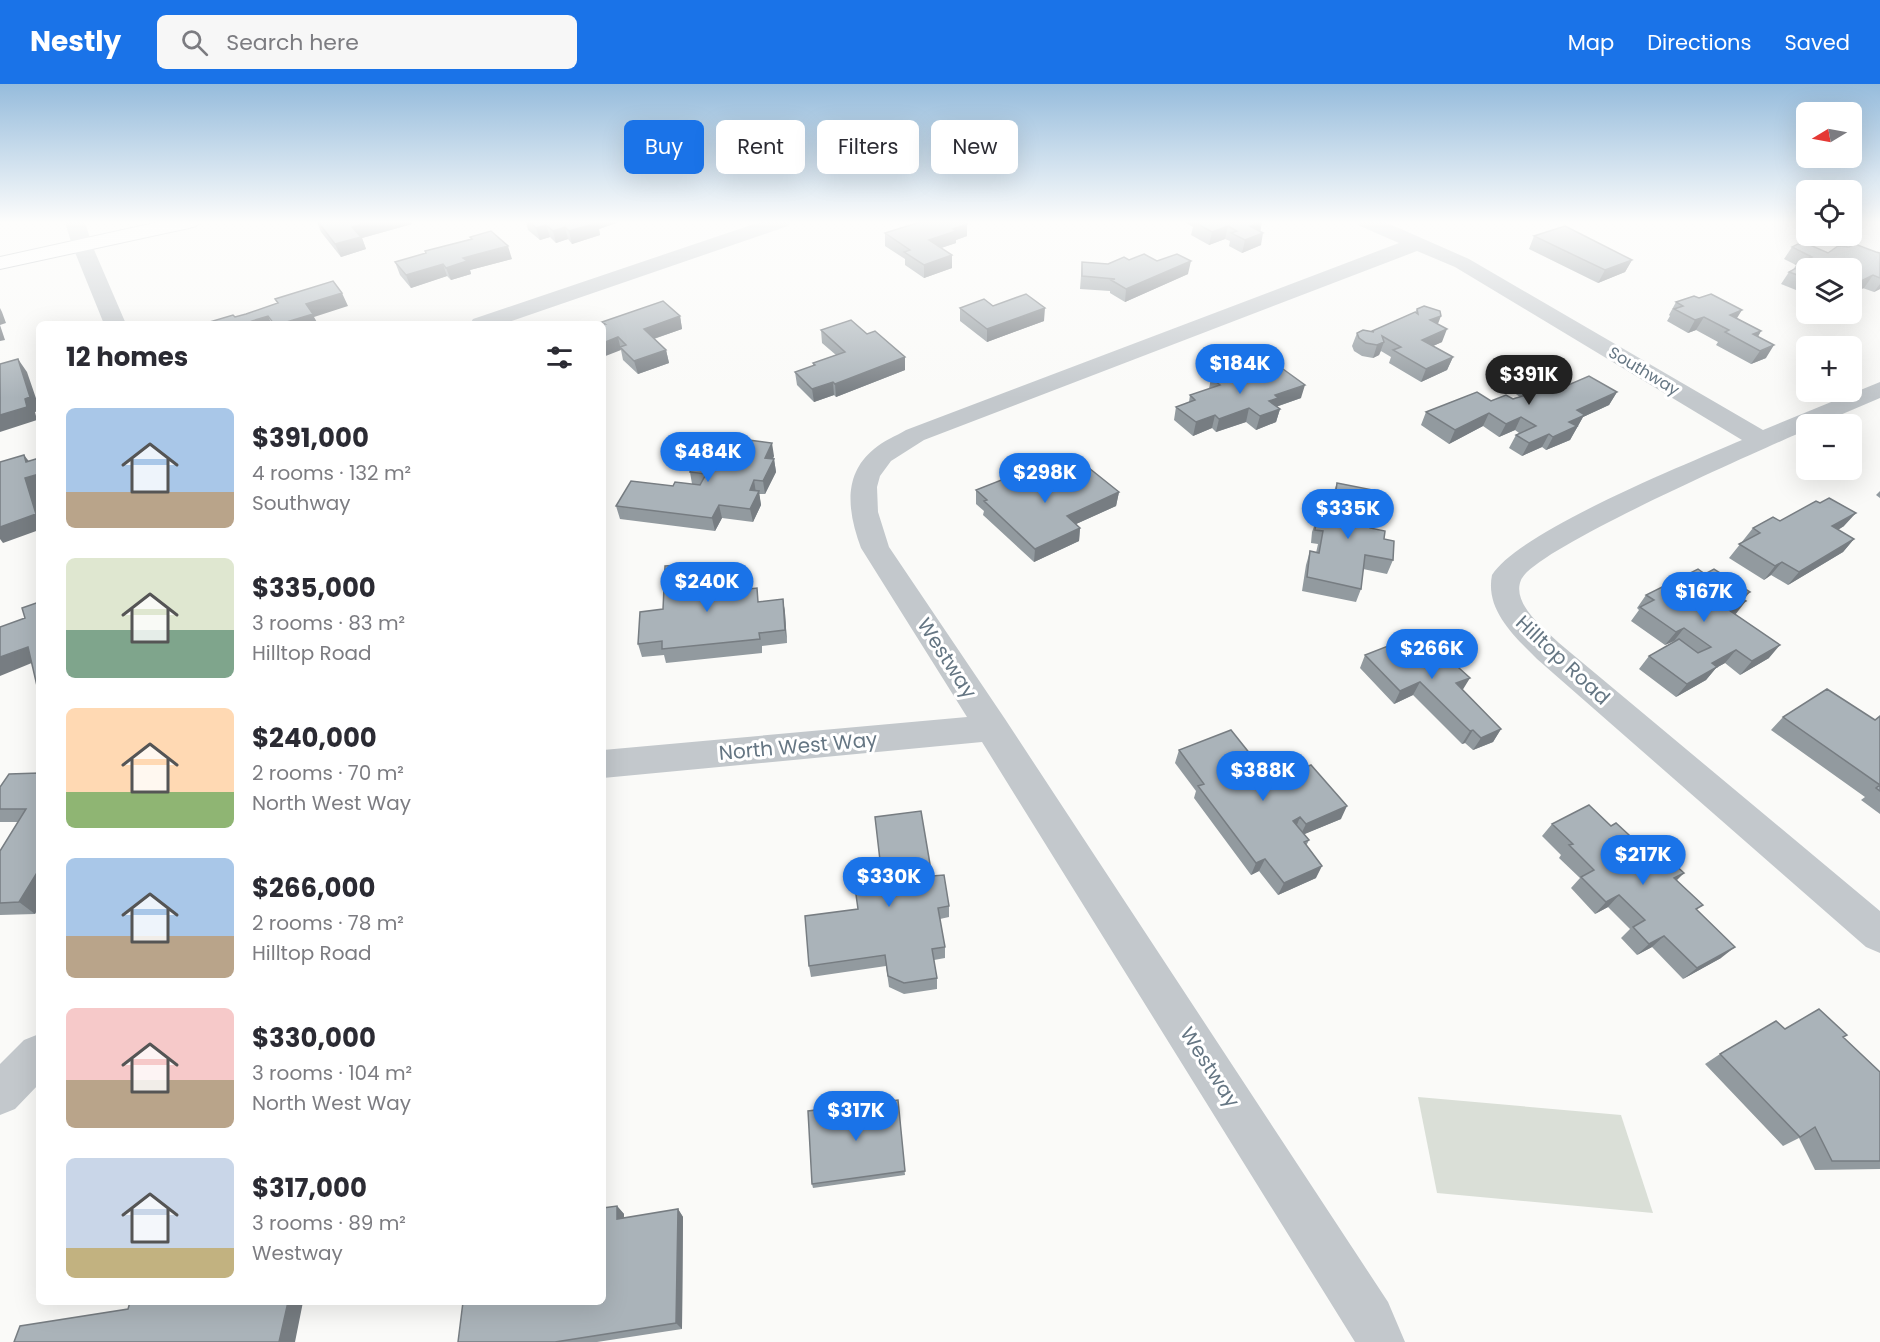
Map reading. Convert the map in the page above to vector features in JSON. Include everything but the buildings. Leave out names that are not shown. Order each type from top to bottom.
[{"type":"street","points":[[97,281],[115,321]]},
{"type":"street","points":[[490,321],[608,281]]},
{"type":"street","name":"Westway","points":[[1320,281],[915,435],[882,455],[871,469],[862,499],[865,523],[875,548],[993,728],[1371,1319],[1380,1342]]},
{"type":"street","name":"Southway","points":[[1492,281],[1761,440]]},
{"type":"street","name":"Hilltop Road","points":[[1880,389],[1761,440],[1561,535],[1514,564],[1506,575],[1505,590],[1511,610],[1523,627],[1548,651],[1880,935]]},
{"type":"street","name":"North West Way","points":[[606,764],[993,728]]},
{"type":"street","points":[[0,1094],[36,1057]]},
{"type":"shaded area","points":[[1418,1097],[1621,1115],[1653,1213],[1437,1193]]}]
